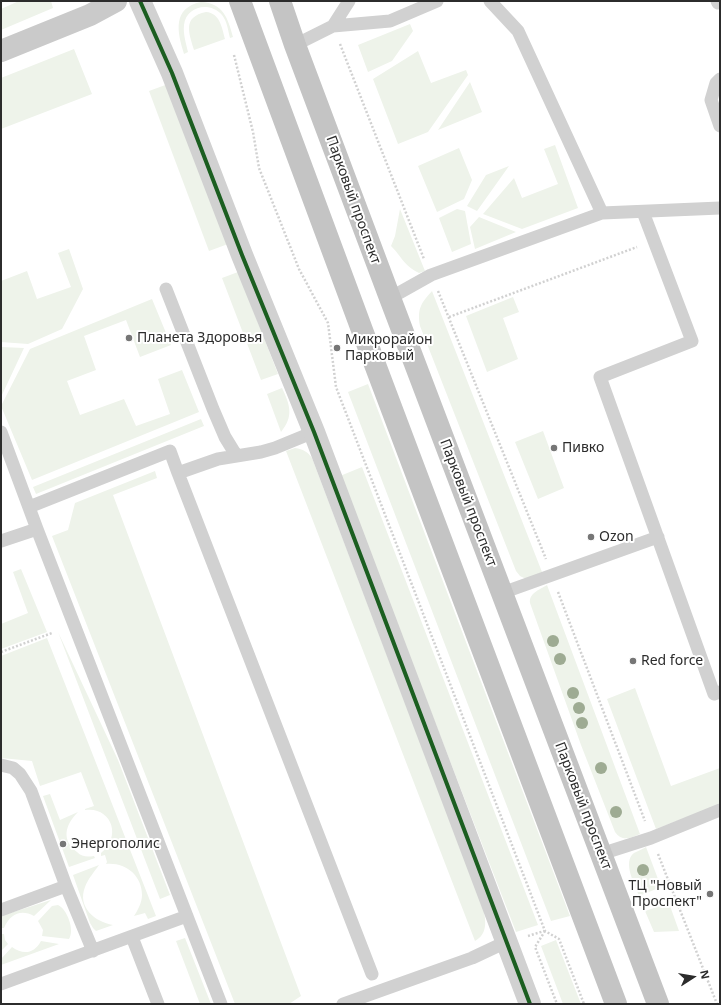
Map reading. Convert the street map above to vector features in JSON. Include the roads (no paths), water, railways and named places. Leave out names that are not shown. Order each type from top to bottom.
[{"type":"main road","points":[[1,51],[90,15],[116,1]]},
{"type":"main road","points":[[240,1],[359,323],[616,1004]]},
{"type":"main road","name":"Парковый проспект","points":[[280,1],[295,45],[390,298],[658,1004]]},
{"type":"street","points":[[140,1],[172,73],[242,255],[314,432],[530,1004]]},
{"type":"lane","points":[[333,26],[349,1]]},
{"type":"lane","points":[[295,45],[333,26],[390,21],[437,1]]},
{"type":"lane","points":[[490,1],[518,31],[602,213]]},
{"type":"lane","points":[[720,79],[716,83],[711,100],[720,126]]},
{"type":"lane","points":[[390,298],[431,275],[602,213],[720,208]]},
{"type":"lane","points":[[643,212],[692,341],[600,376],[714,694],[720,692]]},
{"type":"lane","points":[[166,289],[225,437],[236,455]]},
{"type":"lane","points":[[1,432],[37,529],[221,1004]]},
{"type":"lane","points":[[178,472],[218,459],[261,452],[275,448],[314,432]]},
{"type":"lane","points":[[29,507],[170,451],[372,974]]},
{"type":"lane","points":[[1,541],[37,529]]},
{"type":"lane","points":[[502,593],[658,537]]},
{"type":"lane","points":[[1,764],[13,768],[20,774],[31,791],[66,886],[93,951]]},
{"type":"lane","points":[[601,854],[652,838],[720,810]]},
{"type":"lane","points":[[1,910],[66,886]]},
{"type":"lane","points":[[1,984],[187,916]]},
{"type":"lane","points":[[132,937],[158,1004]]},
{"type":"lane","points":[[343,1004],[472,958],[506,942]]},
{"type":"place","name":"Планета Здоровья","points":[[129,338]]},
{"type":"place","name":"Микрорайон Парковый","points":[[337,348]]},
{"type":"place","name":"Пивко","points":[[554,448]]},
{"type":"place","name":"Ozon","points":[[591,537]]},
{"type":"place","name":"Red force","points":[[633,661]]},
{"type":"place","name":"Энергополис","points":[[63,844]]},
{"type":"place","name":"ТЦ \"Новый Проспект\"","points":[[710,894]]}]
